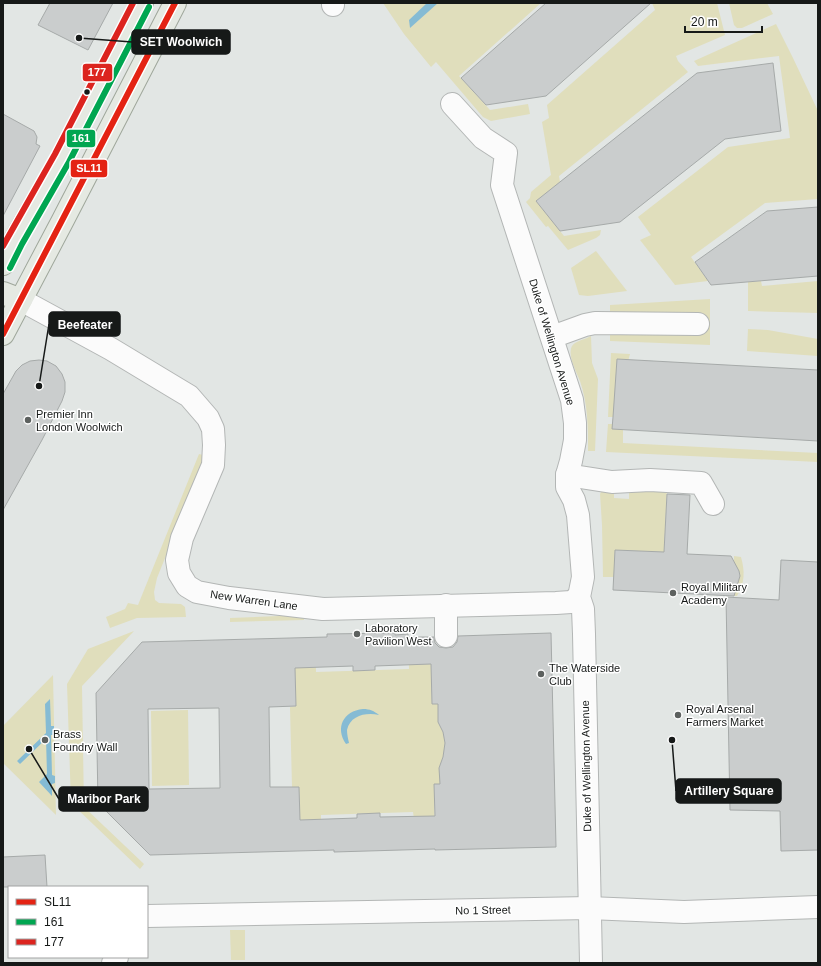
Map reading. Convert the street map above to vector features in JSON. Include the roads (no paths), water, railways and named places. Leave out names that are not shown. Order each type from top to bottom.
[{"type":"main road","points":[[3,264],[62,158],[142,3]]},
{"type":"main road","points":[[3,334],[12,297],[63,220],[175,3]]},
{"type":"street","name":"Duke of Wellington Avenue","points":[[452,104],[483,138],[506,153],[502,185],[572,400],[576,423],[572,461],[567,476],[567,487],[574,500],[578,515],[583,577],[579,596],[583,609],[584,634],[591,963]]},
{"type":"street","name":"New Warren Lane","points":[[12,297],[111,349],[189,396],[208,418],[213,429],[213,465],[182,538],[177,560],[179,573],[187,586],[197,592],[229,598],[323,609],[556,603],[571,602],[579,596]]},
{"type":"street","points":[[552,337],[595,323],[698,324]]},
{"type":"street","points":[[567,476],[612,482],[650,480],[701,483],[713,504]]},
{"type":"street","points":[[446,606],[446,636]]},
{"type":"street","name":"No 1 Street","points":[[148,916],[589,908],[684,912],[818,907]]},
{"type":"water","points":[[427,3],[438,3],[410,28],[409,20]]},
{"type":"water","points":[[50,699],[51,726],[54,726],[54,735],[51,735],[52,775],[55,776],[55,783],[52,784],[52,796],[39,782],[47,774],[46,739],[20,764],[17,761],[46,733],[45,704]]},
{"type":"water","points":[[363,709],[372,710],[379,715],[364,714],[355,718],[347,730],[349,743],[346,744],[341,732],[343,721],[350,713]]},
{"type":"place","name":"SET Woolwich","points":[[79,38]]},
{"type":"place","name":"Beefeater","points":[[39,386]]},
{"type":"place","name":"Premier Inn London Woolwich","points":[[28,420]]},
{"type":"place","name":"Royal Military Academy","points":[[673,593]]},
{"type":"place","name":"Laboratory Pavilion West","points":[[357,634]]},
{"type":"place","name":"The Waterside Club","points":[[541,674]]},
{"type":"place","name":"Royal Arsenal Farmers Market","points":[[678,715]]},
{"type":"place","name":"Brass Foundry Wall","points":[[45,740]]},
{"type":"place","name":"Artillery Square","points":[[672,740]]},
{"type":"place","name":"Maribor Park","points":[[29,749]]}]
